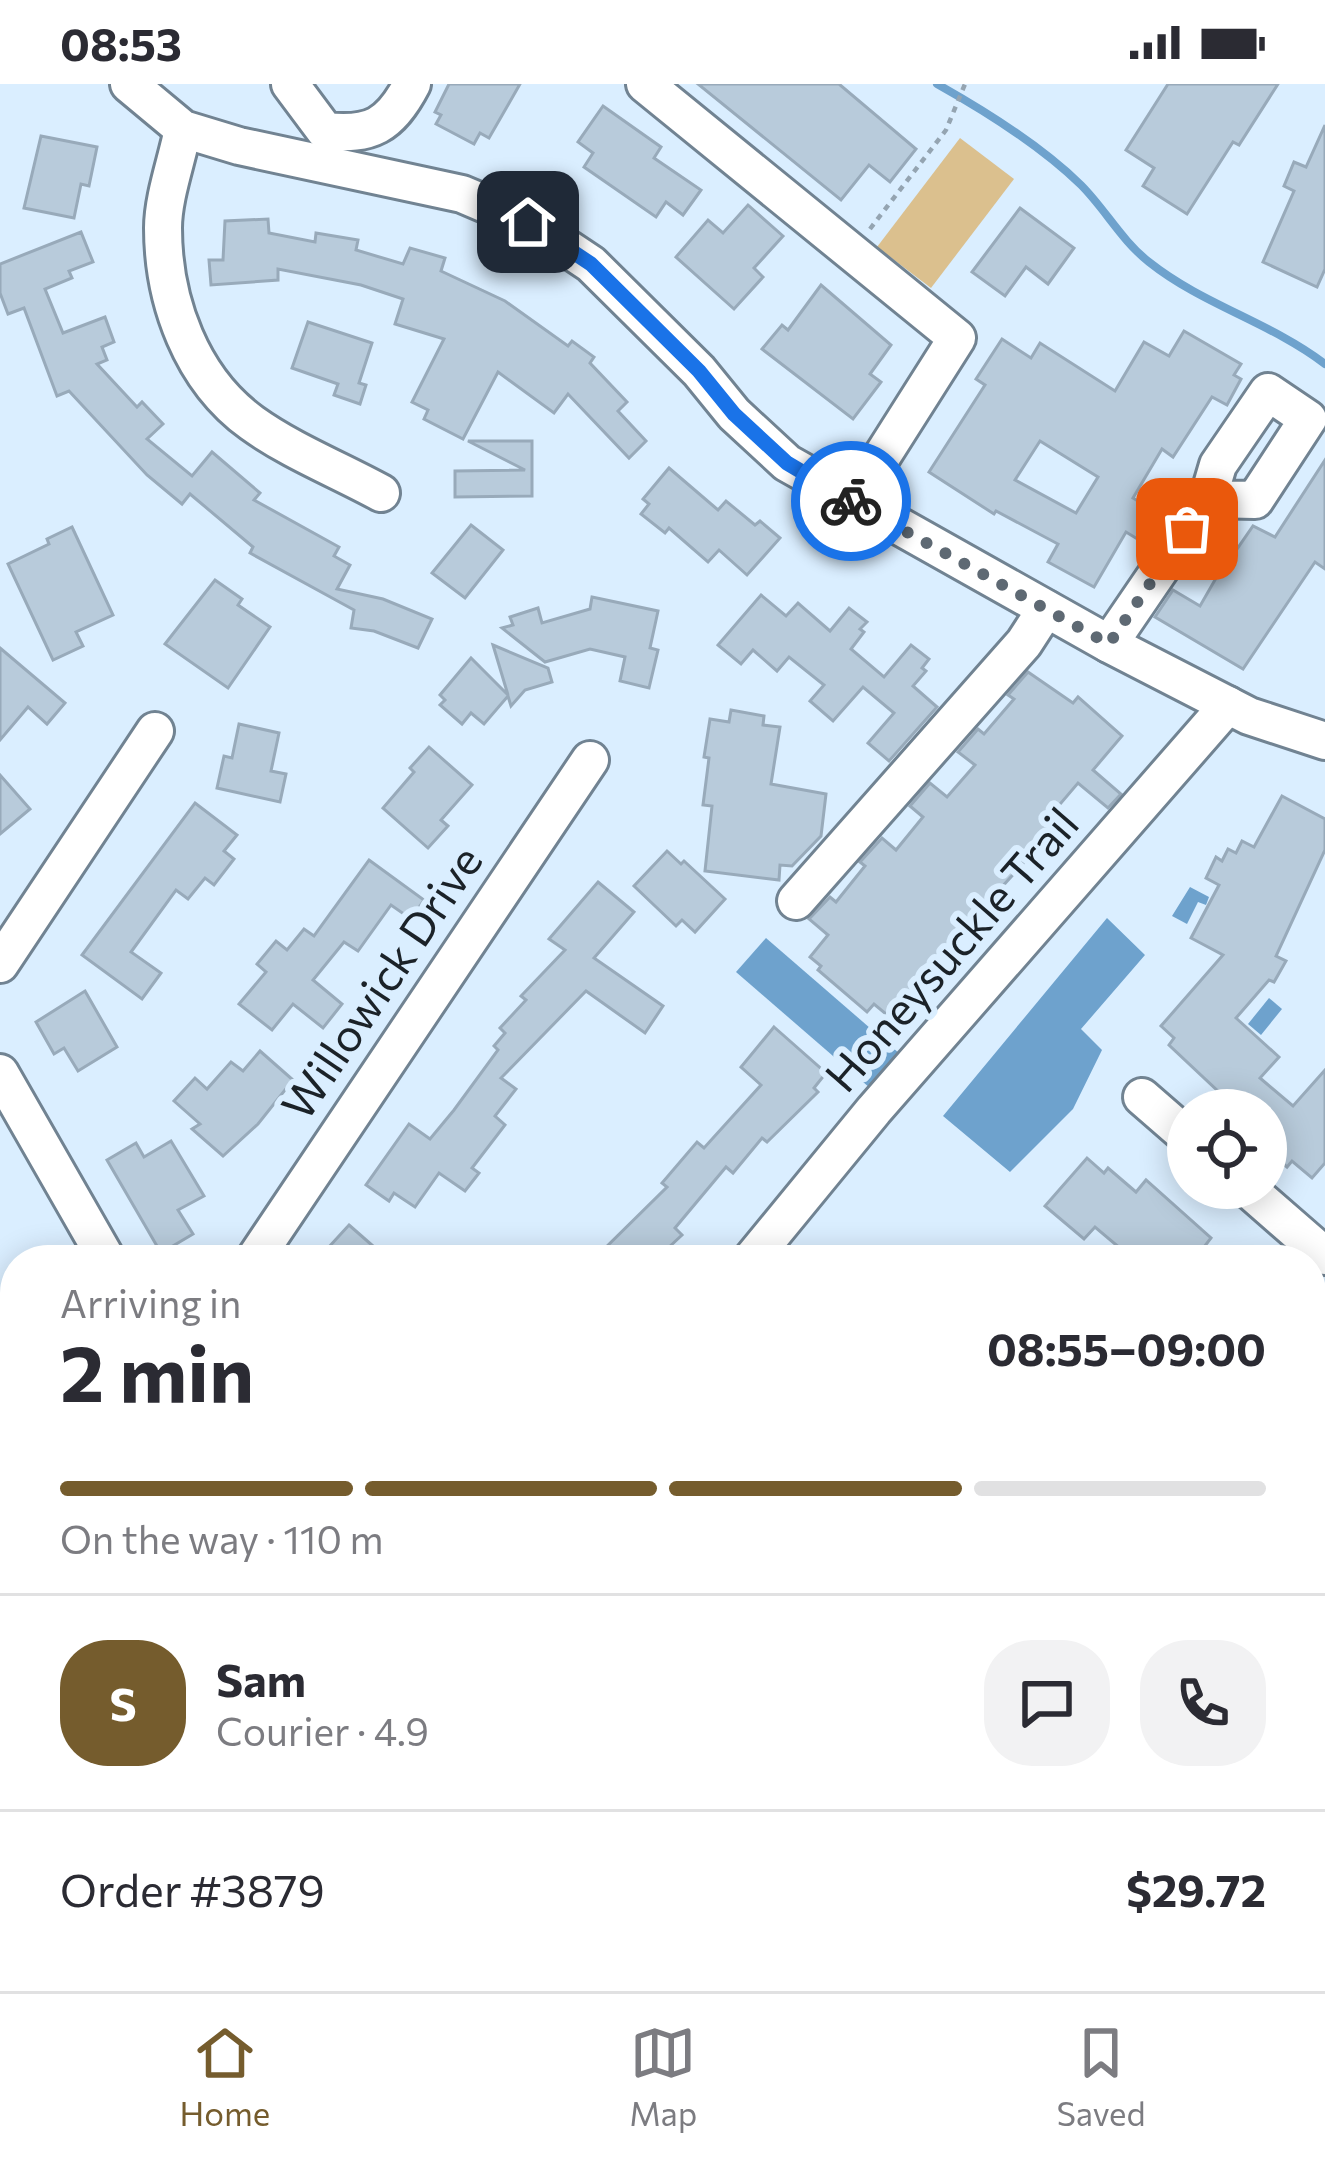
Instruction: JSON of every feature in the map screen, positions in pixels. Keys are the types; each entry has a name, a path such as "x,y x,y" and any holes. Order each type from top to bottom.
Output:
{"street":[{"path":"129,84 183,129 239,146 462,194 528,222 591,264 787,463 1109,644 1228,705 1325,741"},
{"path":"290,84 325,131 361,135 385,121 412,84"},
{"path":"645,84 957,338 853,502"},
{"path":"183,129 163,224 169,293 182,337 210,379 250,422 382,494"},
{"path":"1109,644 1208,499"},
{"path":"796,901 1024,643 1046,609"},
{"name":"Honeysuckle Trail","path":"763,1245 874,1110 1228,705"},
{"path":"0,964 155,731"},
{"name":"Willowick Drive","path":"264,1245 590,760"},
{"path":"0,1073 98,1245"},
{"path":"1142,1097 1167,1119"},
{"path":"1271,1209 1312,1245"}],"path":[{"path":"851,252 946,130 965,86"}],"shaded area":[{"path":"960,138 1014,179 931,288 877,247"}],"water":[{"path":"1190,887 1209,897 1206,905 1198,902 1187,924 1172,916"},
{"path":"1107,918 1145,955 1081,1029 1102,1050 1073,1109 1010,1172 943,1116"},
{"path":"766,938 900,1054 870,1088 736,972"},
{"path":"1269,998 1282,1009 1261,1035 1248,1024"}],"building":[{"path":"449,84 520,84 489,138 480,133 474,144 436,124 441,115 435,112"},
{"path":"698,84 839,84 916,149 890,182 869,165 841,200"},
{"path":"1168,84 1278,84 1239,145 1233,142 1187,214 1143,186 1154,168 1126,150"},
{"path":"603,106 661,147 654,158 701,190 683,215 666,202 656,217 584,167 593,153 578,142"},
{"path":"1325,125 1325,269 1317,287 1263,262 1294,191 1284,186 1294,162 1306,167"},
{"path":"41,136 97,147 89,186 81,184 74,218 24,208"},
{"path":"748,205 783,236 754,268 763,277 734,309 676,257 708,220 723,233"},
{"path":"1020,208 1074,248 1048,284 1026,267 1005,296 972,272"},
{"path":"268,219 269,233 315,242 316,233 358,240 356,250 403,264 410,248 445,258 441,271 505,301 568,346 572,341 594,357 590,363 627,402 618,411 646,441 629,458 568,394 554,413 498,372 463,439 424,419 428,410 412,402 444,339 395,324 403,299 361,285 278,269 278,280 211,285 209,260 223,260 225,221"},
{"path":"81,232 93,262 69,271 72,278 45,289 63,333 105,317 114,342 102,347 107,360 97,364 137,407 142,402 163,424 147,439 192,476 212,452 260,493 254,500 339,547 334,556 350,565 337,589 383,599 432,619 418,648 374,631 351,628 354,610 250,553 253,547 190,494 182,504 147,475 69,391 57,396 24,308 8,314 0,293 0,264"},
{"path":"821,285 891,345 870,374 881,382 853,419 762,349 782,325 788,330"},
{"path":"308,322 372,343 359,383 366,385 360,404 334,395 338,384 292,368"},
{"path":"1184,331 1241,364 1234,375 1241,379 1227,405 1212,397 1173,457 1162,449 1133,498 1161,515 1144,543 1126,532 1094,587 1048,562 1058,544 994,514 929,472 985,385 976,379 1002,339 1031,358 1040,343 1115,391 1144,342 1169,356","holes":["1040,441 1098,477 1076,513 1015,480"]},
{"path":"468,441 532,441 532,496 455,497 455,471 525,470"},
{"path":"1325,460 1325,569 1315,562 1243,669 1155,617 1173,590 1200,606 1219,573 1208,565 1225,540 1237,549 1253,526 1275,537"},
{"path":"669,468 718,510 726,501 780,538 747,575 719,550 708,562 669,528 665,533 641,514 649,504 643,499"},
{"path":"471,525 503,550 465,598 432,573"},
{"path":"72,527 113,615 76,632 83,646 53,660 8,564"},
{"path":"215,580 242,599 238,605 270,627 228,688 165,644"},
{"path":"761,595 786,616 798,603 830,631 849,608 867,622 851,649 884,677 911,645 929,659 913,686 937,707 889,761 868,743 894,713 863,687 833,721 810,701 824,685 789,657 777,671 753,650 741,664 718,645"},
{"path":"592,597 658,611 650,648 658,650 649,688 620,681 625,657 590,649 545,662 502,628 513,625 510,617 538,608 542,623 590,609"},
{"path":"493,645 548,668 552,682 525,690 511,706 508,696 484,724 471,713 462,724 440,705 445,700 440,695 471,658 508,695"},
{"path":"0,648 65,703 47,724 28,707 0,740"},
{"path":"1028,672 1073,703 1078,697 1122,736 1093,770 1121,794 1108,808 1078,783 1043,824 1052,832 968,924 892,1019 874,1004 867,1012 818,970 821,966 810,957 828,935 809,919 830,897 836,902 865,866 860,862 882,838 896,850 923,817 910,806 930,783 947,797 975,765 958,752 978,729 984,734 1014,699 1008,695"},
{"path":"731,710 764,716 763,725 780,727 771,784 826,794 821,836 792,866 780,865 779,880 705,871 712,806 703,805 710,719 729,722"},
{"path":"239,724 279,733 271,771 286,774 280,802 217,788 224,756 232,758"},
{"path":"429,747 472,785 441,820 448,826 428,848 383,808"},
{"path":"0,775 30,809 0,834"},
{"path":"1282,796 1325,819 1325,850 1276,956 1286,961 1274,982 1269,980 1236,1018 1279,1057 1260,1078 1273,1089 1216,1089 1169,1045 1174,1038 1161,1026 1223,955 1191,938 1219,885 1206,878 1216,857 1222,861 1228,849 1236,853 1242,841 1254,847"},
{"path":"195,803 237,835 224,851 234,859 214,885 205,878 188,899 176,890 131,952 161,973 142,999 82,955"},
{"path":"667,851 725,899 695,932 682,920 676,926 634,886"},
{"path":"369,860 424,900 411,919 391,905 358,951 344,942 313,980 342,1004 323,1028 293,1004 272,1030 239,1004 266,972 257,964 276,941 287,950 304,929 314,936"},
{"path":"598,882 634,912 594,958 663,1006 645,1033 586,991 501,1078 516,1089 495,1116 505,1125 472,1168 479,1173 465,1191 439,1173 415,1207 394,1193 389,1201 366,1185 409,1124 430,1139 454,1110 498,1050 494,1046 505,1033 500,1028 526,1000 521,996 565,950 549,939"},
{"path":"85,991 117,1047 78,1071 64,1048 54,1054 36,1022"},
{"path":"774,1027 826,1073 814,1088 818,1092 767,1142 762,1138 733,1173 726,1167 675,1228 682,1235 671,1245 608,1245 667,1187 662,1183 697,1142 704,1148 761,1085 741,1067"},
{"path":"260,1051 293,1080 258,1124 223,1156 192,1129 200,1124 174,1101 195,1078 207,1089 231,1062 243,1071"},
{"path":"1325,1070 1325,1163 1312,1178 1292,1161 1287,1167 1287,1101 1293,1106"},
{"path":"171,1141 204,1196 178,1210 193,1234 174,1245 156,1245 107,1160 136,1143 144,1157"},
{"path":"1087,1158 1104,1173 1108,1168 1136,1192 1146,1180 1167,1199 1167,1209 1178,1209 1211,1238 1206,1245 1116,1245 1095,1227 1084,1239 1045,1206"},
{"path":"349,1225 372,1245 331,1245"}],"waterway":[{"path":"937,84 1012,130 1065,170 1149,262 1325,364"}],"way so far":[{"path":"851,501 1109,644 1187,529"}],"route":[{"path":"528,222 591,264 787,463 851,501"}]}
